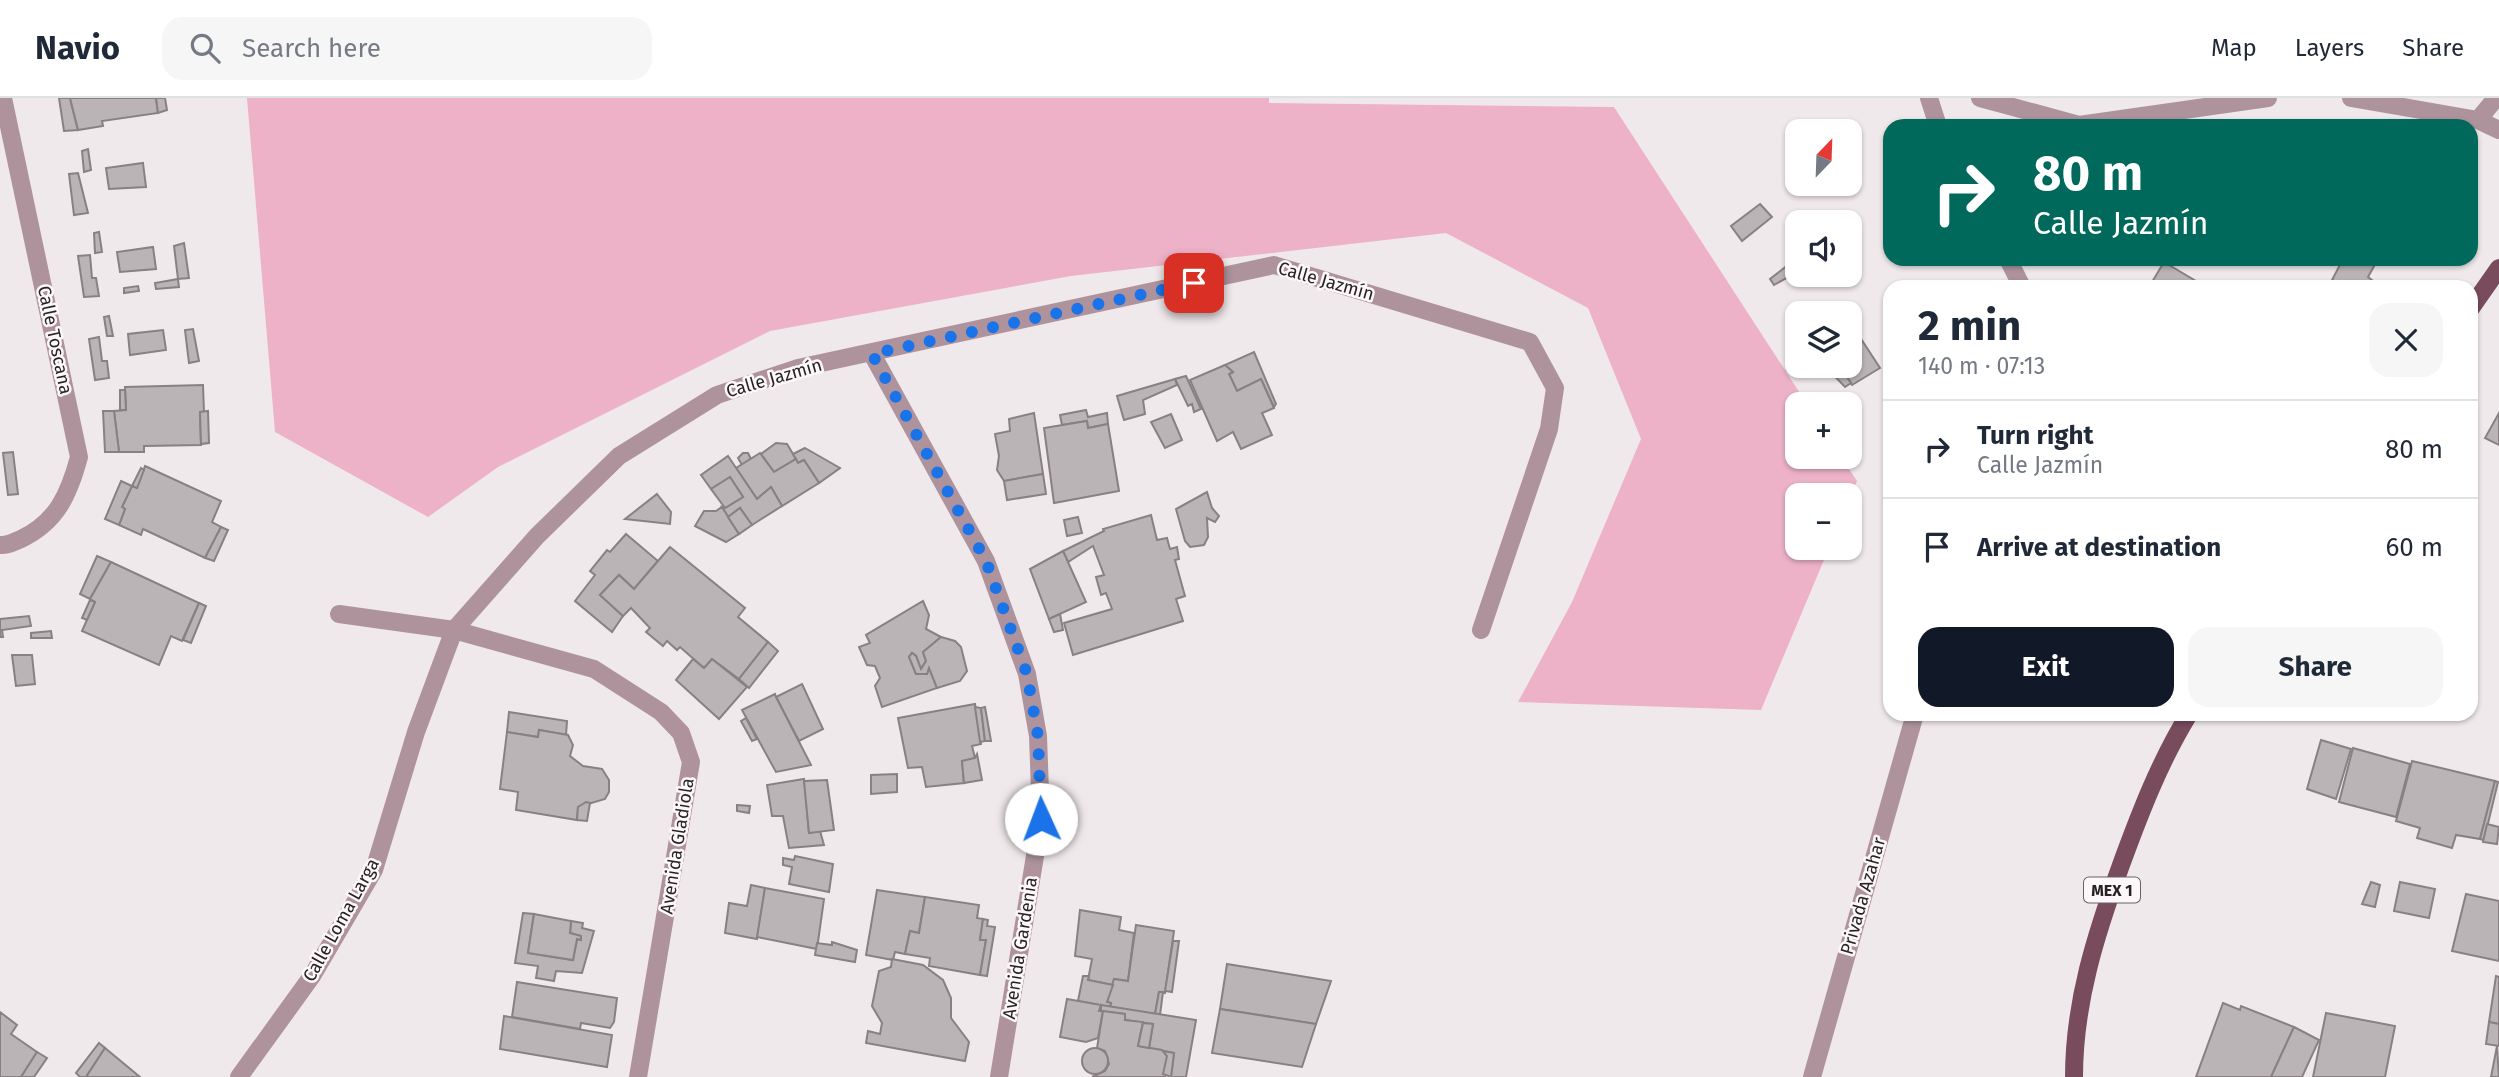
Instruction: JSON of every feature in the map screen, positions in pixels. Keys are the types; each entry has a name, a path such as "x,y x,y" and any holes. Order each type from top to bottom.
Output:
{"main road":[{"path":"2478,298 2499,268"},
{"name":"MEX 1","path":"2074,1077 2080,999 2091,946 2135,827 2174,737 2184,721"}],"street":[{"name":"Calle Toscana","path":"0,545 6,546 36,532 59,512 79,457 3,98"},
{"path":"1929,98 1936,119"},
{"path":"1980,98 2057,119"},
{"path":"2121,119 2268,98"},
{"path":"2351,98 2472,119"},
{"path":"2496,98 2478,120 2499,130"},
{"name":"Calle Jazmín","path":"454,630 537,536 619,456 717,395 798,369 1274,265 1530,342 1555,388 1549,429 1481,630"},
{"name":"Avenida Gardenia","path":"872,354 986,561 1027,674 1038,736 1041,819 999,1077"},
{"name":"Avenida Gladiola","path":"339,614 454,630 594,669 661,712 681,733 691,762 638,1077"},
{"name":"Calle Loma Larga","path":"239,1077 312,976 374,870 416,732 454,630"},
{"name":"Privada Azahar","path":"1812,1077 1913,721"}],"shaded area":[{"path":"247,98 1269,98 1269,103 1614,107 1785,370 1785,378 1790,378 1799,392 1785,392 1785,469 1849,469 1857,481 1785,483 1785,560 1824,560 1761,710 1518,702 1572,602 1641,439 1588,308 1446,233 1071,276 770,331 498,467 428,517 275,432"}],"building":[{"path":"59,98 70,98 78,130 64,131"},
{"path":"70,98 156,98 158,113 102,121 103,126 78,130"},
{"path":"156,98 165,98 167,110 158,113"},
{"path":"88,149 91,170 84,172 82,151"},
{"path":"143,163 146,187 109,189 106,168"},
{"path":"78,173 88,213 74,215 69,174"},
{"path":"1760,204 1772,217 1742,241 1731,226"},
{"path":"99,232 102,252 95,253 94,233"},
{"path":"184,243 189,278 178,279 174,246"},
{"path":"153,247 156,269 120,272 117,252"},
{"path":"90,255 92,278 96,278 99,296 84,297 78,256"},
{"path":"2162,266 2171,266 2194,280 2153,280"},
{"path":"2339,266 2374,266 2368,277 2372,280 2332,280"},
{"path":"1785,267 1785,279 1774,285 1770,279"},
{"path":"178,279 179,287 156,289 155,283"},
{"path":"138,286 139,291 124,293 124,288"},
{"path":"109,316 113,336 107,336 104,317"},
{"path":"193,329 199,361 189,363 185,330"},
{"path":"163,330 166,350 130,355 128,334"},
{"path":"99,337 102,361 107,361 109,378 95,380 89,339"},
{"path":"1862,340 1880,368 1852,385 1847,378 1862,378"},
{"path":"1254,352 1276,404 1274,407 1261,379 1237,391 1229,374 1233,372 1225,365"},
{"path":"1225,365 1233,372 1229,374 1237,391 1261,379 1274,408 1262,413 1272,435 1241,449 1233,432 1217,441 1190,380"},
{"path":"1186,376 1201,409 1194,412 1192,404 1188,406 1175,379"},
{"path":"1836,378 1847,378 1851,383 1845,387"},
{"path":"1175,379 1177,385 1143,400 1145,414 1124,420 1117,396"},
{"path":"203,385 201,445 144,446 144,452 119,452 114,411 126,410 125,387"},
{"path":"120,390 125,390 126,410 120,410"},
{"path":"1086,410 1088,417 1107,413 1108,424 1088,428 1087,421 1062,425 1060,415"},
{"path":"103,411 114,411 119,452 105,452"},
{"path":"208,411 209,443 201,444 200,412"},
{"path":"1034,413 1043,474 1004,481 997,470 999,456 995,434 1010,431 1009,419"},
{"path":"2499,413 2499,445 2485,438"},
{"path":"1171,414 1182,440 1165,448 1151,422"},
{"path":"1087,421 1088,428 1108,424 1119,491 1054,503 1044,428"},
{"path":"776,443 787,444 796,459 774,472 761,454"},
{"path":"805,448 840,468 819,483 804,460 798,463 793,454"},
{"path":"13,452 18,494 8,495 3,453"},
{"path":"743,453 748,453 751,459 742,465 738,458"},
{"path":"760,453 774,472 796,459 798,463 804,460 819,483 782,506 771,487 757,499 736,468"},
{"path":"728,456 757,499 771,487 782,506 752,525 740,508 728,517 722,507 725,508 743,497 730,477 711,489 701,475"},
{"path":"145,466 221,501 212,522 221,527 205,558 143,529 141,535 119,525 125,509 122,507 132,486 137,488"},
{"path":"141,468 144,470 137,488 132,486"},
{"path":"1043,474 1046,494 1007,500 1004,481"},
{"path":"730,477 743,497 725,508 711,489"},
{"path":"121,481 132,486 122,507 125,509 119,525 105,519"},
{"path":"1207,492 1212,508 1219,516 1215,522 1207,518 1208,537 1204,545 1190,547 1185,541 1176,509"},
{"path":"657,494 671,512 670,524 625,519"},
{"path":"722,507 739,534 726,542 695,526 704,511 716,511"},
{"path":"740,508 752,525 739,534 728,517"},
{"path":"1151,515 1157,540 1167,538 1170,549 1177,547 1179,559 1175,560 1185,596 1176,599 1183,621 1073,655 1064,623 1112,609 1106,593 1101,595 1096,577 1104,575 1093,546 1068,562 1063,551 1104,531 1103,529"},
{"path":"1078,517 1082,533 1067,536 1064,520"},
{"path":"221,527 228,530 214,561 205,558"},
{"path":"626,534 658,561 634,589 619,575 600,595 623,616 612,632 575,601 595,575 590,571 607,550 610,552"},
{"path":"670,547 745,608 738,617 768,642 739,679 712,659 704,668 680,647 677,650 667,641 663,646 646,632 650,628 631,608 623,616 600,595 619,575 634,589"},
{"path":"1063,551 1086,602 1049,619 1030,569"},
{"path":"97,556 111,562 90,599 80,594"},
{"path":"111,562 199,603 182,641 171,636 159,665 82,631 95,602 90,599"},
{"path":"90,600 95,602 87,620 82,618"},
{"path":"923,601 929,615 926,629 941,637 923,652 926,661 921,669 916,656 912,653 909,657 916,674 927,674 929,668 937,688 882,707 875,686 880,678 875,666 867,665 859,647 870,643 866,635"},
{"path":"199,603 206,606 191,643 183,640"},
{"path":"1060,614 1063,630 1054,632 1049,619"},
{"path":"29,616 31,626 2,630 3,637 0,637 0,619"},
{"path":"51,631 52,638 31,638 31,633"},
{"path":"941,637 955,641 961,647 967,671 960,681 937,688 929,668 927,674 916,674 909,657 912,653 916,656 921,669 926,661 923,652"},
{"path":"768,642 778,651 749,688 739,679"},
{"path":"12,655 32,655 35,684 16,686"},
{"path":"693,659 704,668 712,659 747,687 719,719 676,680"},
{"path":"802,684 823,729 799,741 776,697"},
{"path":"775,694 811,765 776,772 742,710"},
{"path":"975,704 981,744 972,746 975,758 962,761 964,783 926,787 922,767 908,768 898,718"},
{"path":"975,707 981,708 985,741 980,742"},
{"path":"985,707 991,741 985,741 981,708"},
{"path":"509,712 567,721 566,735 539,730 538,737 507,732"},
{"path":"746,718 757,739 752,741 741,721"},
{"path":"539,730 568,735 573,745 570,756 583,766 602,769 609,780 609,792 605,799 578,807 577,820 516,810 518,792 500,789 507,732 538,737"},
{"path":"2321,740 2351,749 2336,799 2307,789"},
{"path":"2353,748 2410,764 2396,817 2339,802"},
{"path":"977,754 982,780 964,783 962,761 975,758"},
{"path":"2412,761 2495,781 2480,839 2456,835 2452,848 2417,838 2420,828 2396,821"},
{"path":"897,774 897,792 871,794 871,775"},
{"path":"804,779 809,833 820,831 824,845 789,848 783,816 772,816 767,785"},
{"path":"827,780 834,830 809,833 804,781"},
{"path":"2495,781 2498,782 2484,840 2480,839"},
{"path":"586,802 590,803 587,821 577,820 578,807"},
{"path":"737,805 750,806 749,813 737,811"},
{"path":"2487,824 2499,827 2497,844 2483,842"},
{"path":"795,856 833,864 829,892 789,884 792,867 783,865 783,858 794,860"},
{"path":"2371,882 2380,885 2375,907 2362,904"},
{"path":"2400,882 2435,889 2429,918 2394,911"},
{"path":"751,885 765,888 757,939 725,933 729,903 747,906"},
{"path":"765,888 824,899 817,949 757,937"},
{"path":"877,890 925,897 919,933 910,931 905,954 895,952 893,960 866,955"},
{"path":"2466,894 2499,901 2499,961 2452,951"},
{"path":"925,897 979,905 977,918 983,919 980,940 986,940 980,975 929,966 930,958 905,954 910,931 919,933"},
{"path":"1080,910 1121,917 1119,930 1134,933 1128,981 1114,979 1113,985 1088,980 1092,959 1075,956"},
{"path":"523,913 534,914 528,953 573,960 577,939 581,940 581,936 570,933 571,921 583,923 582,928 594,931 582,973 556,971 554,981 536,978 538,966 515,963"},
{"path":"534,914 571,921 570,933 581,936 581,940 577,939 573,960 528,953"},
{"path":"983,919 988,920 987,926 995,927 987,976 980,975 986,940 980,940"},
{"path":"1136,925 1174,931 1165,993 1159,992 1155,1014 1110,1007 1111,1003 1107,1002 1114,979 1128,981"},
{"path":"1173,941 1179,941 1172,992 1165,991"},
{"path":"832,942 857,950 855,962 815,955 817,943 832,945"},
{"path":"892,959 923,965 943,980 951,998 951,1018 969,1042 965,1061 866,1043 868,1031 880,1034 882,1023 872,1006 879,971 891,967"},
{"path":"1227,964 1331,981 1316,1024 1220,1009"},
{"path":"1083,976 1089,976 1088,980 1113,985 1107,1002 1111,1003 1110,1007 1078,1001"},
{"path":"2496,976 2499,977 2499,1024 2489,1022"},
{"path":"517,982 617,998 614,1022 610,1028 581,1023 580,1029 512,1017"},
{"path":"1159,992 1163,992 1160,1015 1155,1014"},
{"path":"1067,999 1101,1005 1099,1011 1103,1011 1098,1038 1086,1042 1060,1037"},
{"path":"2223,1003 2240,1010 2241,1006 2294,1027 2271,1077 2196,1077"},
{"path":"1101,1005 1196,1020 1186,1077 1171,1077 1174,1053 1149,1048 1153,1024 1125,1020 1125,1014 1101,1011"},
{"path":"1220,1009 1316,1024 1302,1067 1212,1053"},
{"path":"1103,1011 1125,1014 1125,1020 1143,1022 1138,1046 1162,1050 1167,1056 1165,1077 1092,1077 1105,1071 1109,1064 1105,1051 1097,1048"},
{"path":"0,1012 17,1025 11,1034 37,1052 21,1077 0,1077"},
{"path":"2326,1013 2395,1026 2385,1077 2313,1077"},
{"path":"504,1016 612,1035 607,1067 500,1049"},
{"path":"2489,1022 2499,1024 2499,1046 2486,1044"},
{"path":"1143,1023 1153,1024 1149,1048 1138,1046"},
{"path":"2294,1027 2319,1040 2302,1077 2271,1077"},
{"path":"99,1043 105,1048 86,1077 80,1077 76,1073"},
{"path":"2497,1046 2499,1077 2491,1077"},
{"path":"105,1048 140,1077 86,1077"},
{"path":"1095,1048 1104,1052 1108,1061 1104,1070 1095,1074 1086,1070 1082,1061 1086,1052"},
{"path":"1163,1051 1174,1053 1171,1077 1163,1074 1167,1056"},
{"path":"37,1052 47,1058 34,1077 21,1077"}],"route":[{"path":"1041,819 1038,736 1027,674 986,561 872,354 1194,283"}]}
